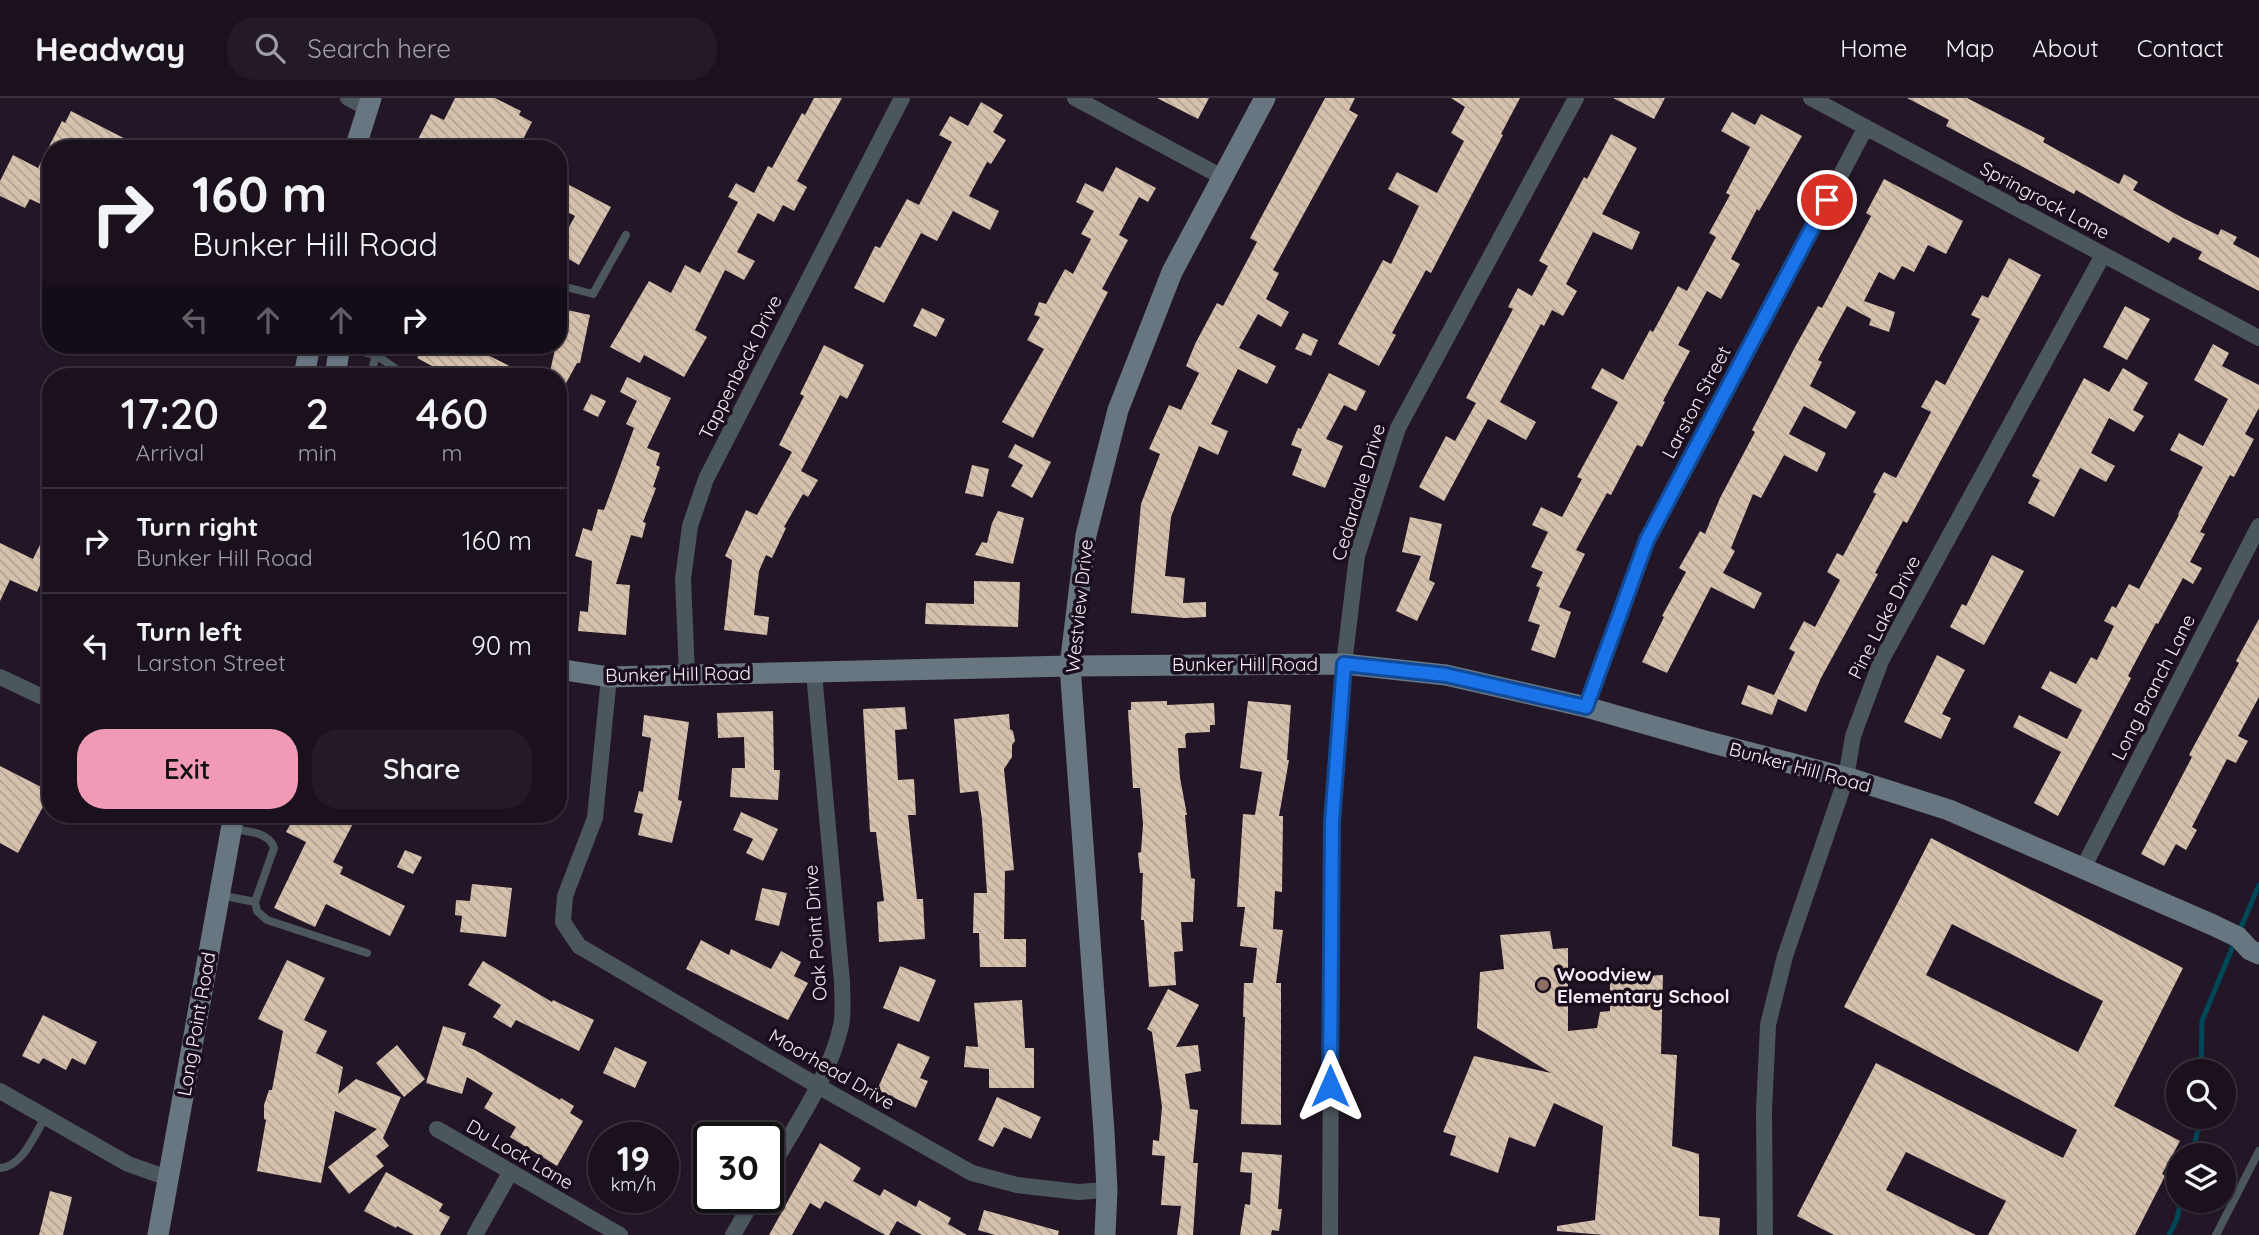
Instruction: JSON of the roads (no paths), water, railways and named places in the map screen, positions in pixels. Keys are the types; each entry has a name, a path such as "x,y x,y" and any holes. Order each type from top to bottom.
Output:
{"street":[{"path":"348,98 370,103"},
{"name":"Tappenbeck Drive","path":"687,674 683,579 690,526 706,479 902,98"},
{"path":"1075,98 1222,177"},
{"name":"Westview Drive","path":"1105,1235 1107,1190 1070,666 1086,535 1118,410 1172,272 1265,98"},
{"name":"Cedardale Drive","path":"1330,1235 1332,822 1344,664 1357,556 1398,428 1576,98"},
{"name":"Springrock Lane","path":"1811,98 2259,338"},
{"path":"358,140 370,103"},
{"path":"368,140 370,103"},
{"name":"Larston Street","path":"1586,707 1647,540 1866,127"},
{"name":"Pine Lake Drive","path":"1765,1235 1764,1110 1768,1025 1785,956 1846,778 1853,736 1881,661 2103,254"},
{"name":"Long Branch Lane","path":"2083,867 2259,526"},
{"name":"Bunker Hill Road","path":"567,670 609,677 1070,666 1344,664 1446,675 1586,707 1846,778 1949,810 2213,925 2238,937 2255,952"},
{"name":"Oak Point Drive","path":"784,1145 818,1086 842,1023 842,982 814,673"},
{"path":"0,677 42,697"},
{"name":"Moorhead Drive","path":"609,677 595,818 565,896 563,922 579,946 972,1173 1017,1185 1078,1192 1107,1190"},
{"name":"Long Point Road","path":"158,1235 233,823"},
{"path":"0,1091 128,1164 168,1178"},
{"name":"Du Lock Lane","path":"437,1129 620,1235"},
{"path":"475,1235 510,1173"},
{"path":"733,1235 746,1213"}],"lane":[{"path":"567,288 593,295 626,234"},
{"path":"372,354 395,368"},
{"path":"373,368 376,355"},
{"path":"237,823 274,843 255,902 257,911 267,920 367,953"},
{"path":"220,895 255,902"},
{"path":"0,1168 4,1169 18,1161 46,1116"},
{"path":"2217,1235 2259,1151"}],"waterway":[{"path":"2239,932 2259,885"},
{"path":"2201,1059 2202,1021 2235,941"},
{"path":"2195,1143 2198,1129"},
{"path":"2169,1235 2178,1213"}],"place":[{"name":"Woodview Elementary School","path":"1543,985"}]}
